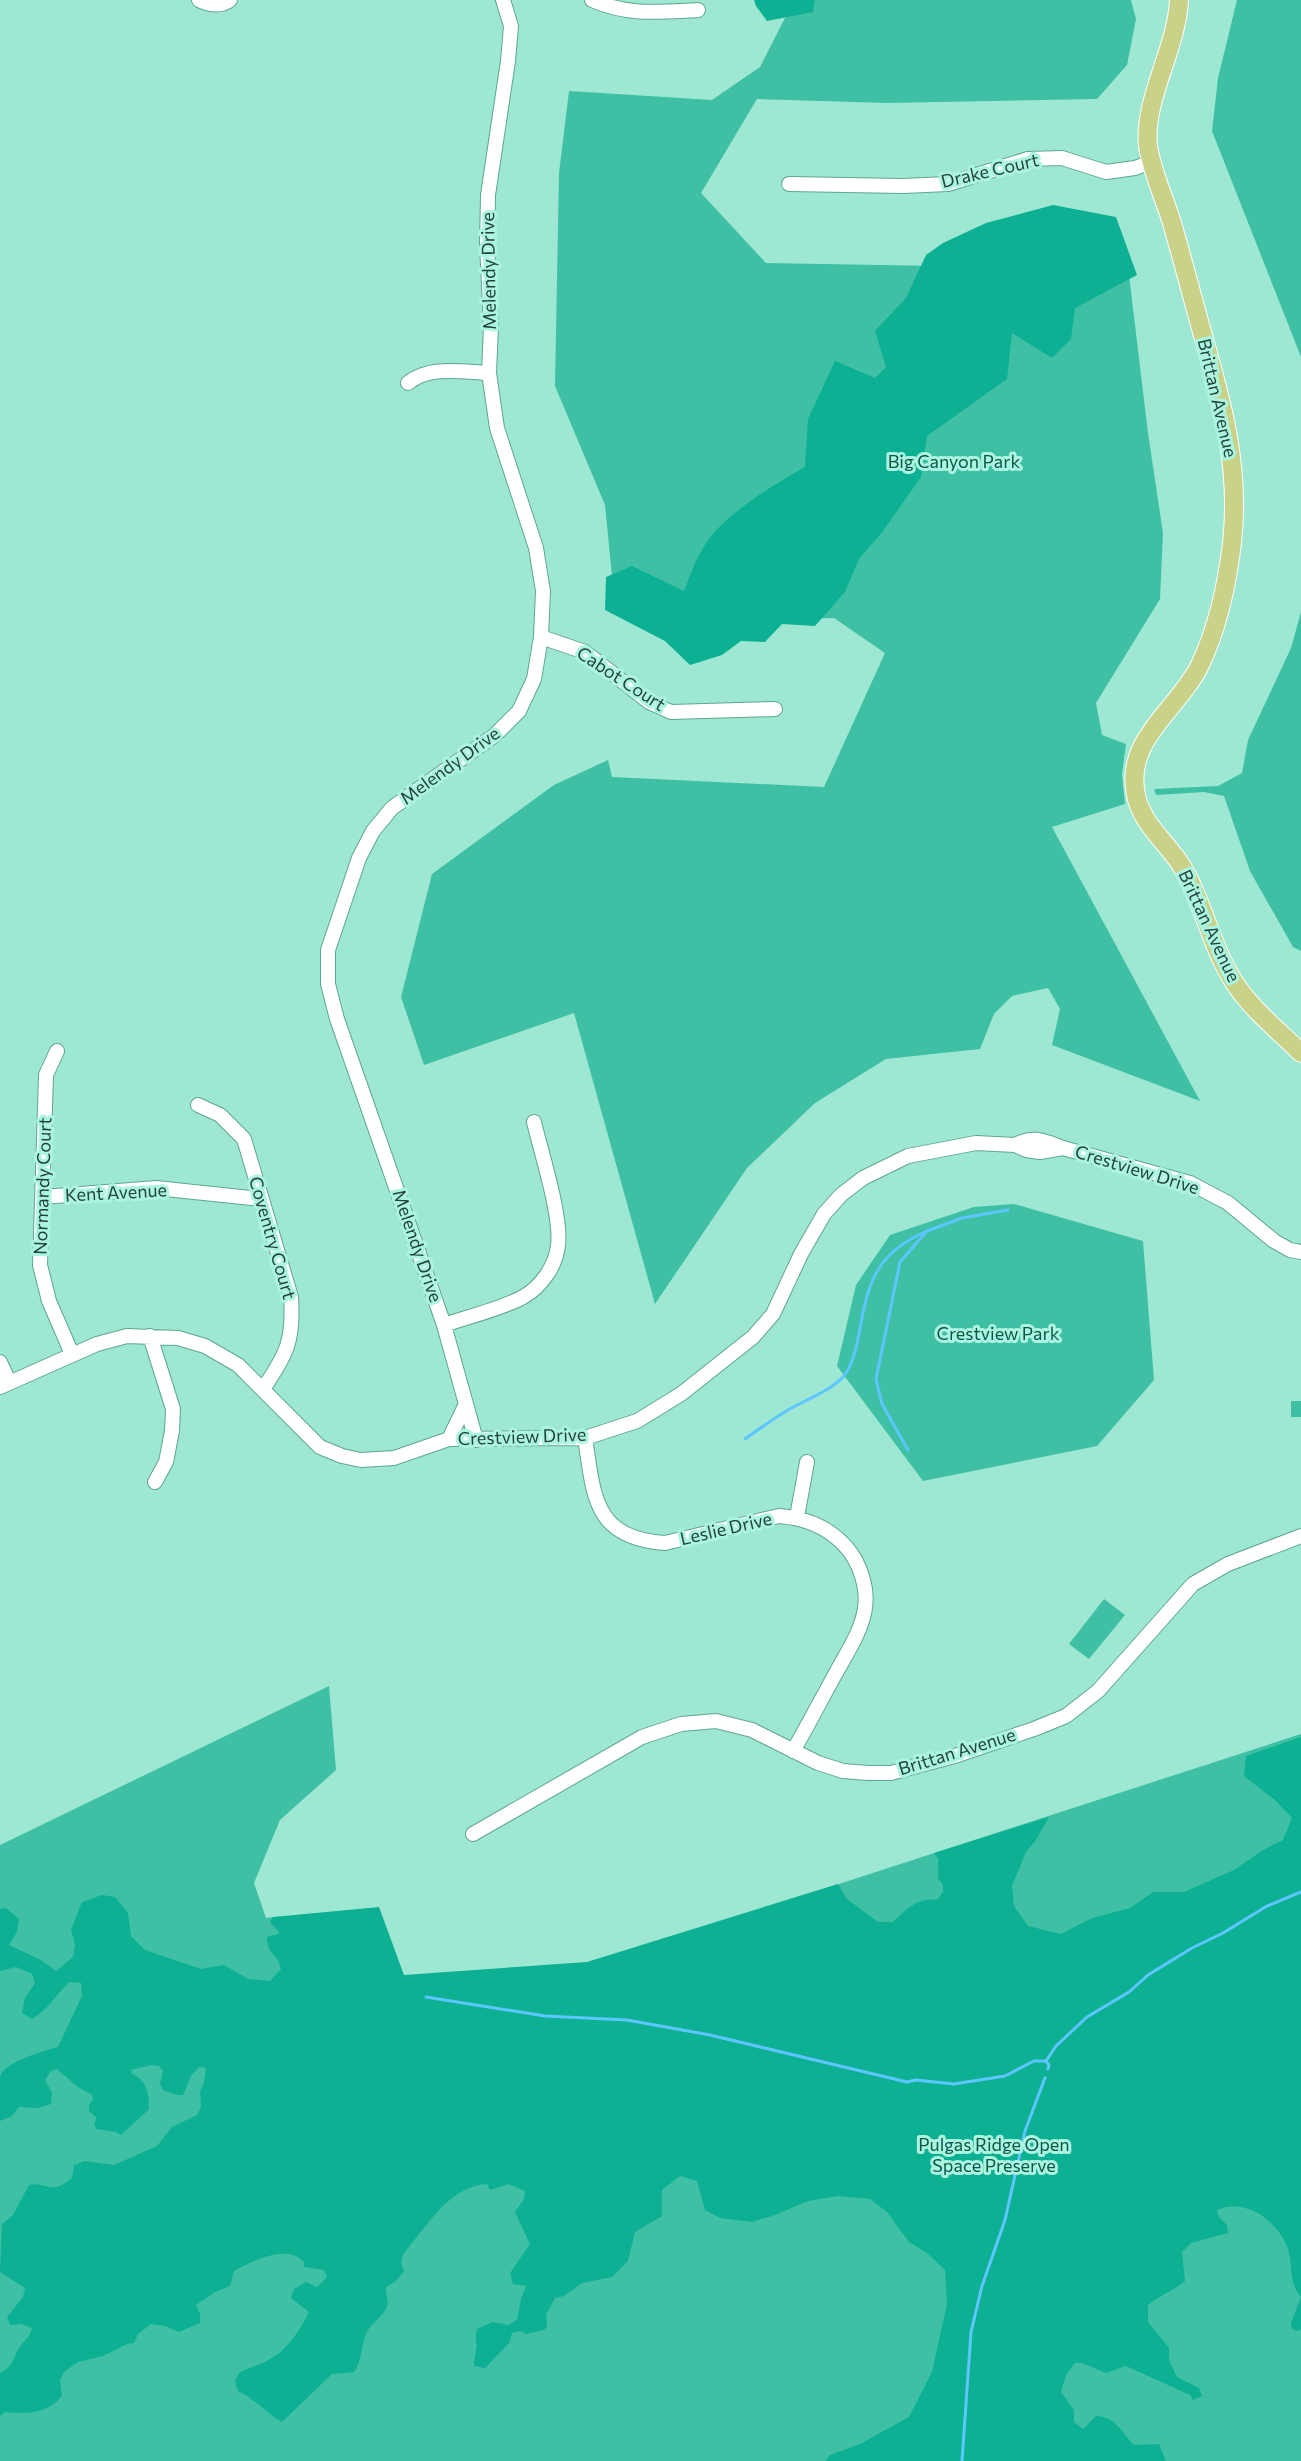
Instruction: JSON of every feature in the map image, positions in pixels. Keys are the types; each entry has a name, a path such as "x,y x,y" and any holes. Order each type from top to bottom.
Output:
{"main road":[{"name":"Brittan Avenue","path":"1179,0 1175,30 1149,124 1148,144 1151,162 1171,220 1222,403 1230,438 1234,480 1234,519 1224,596 1210,641 1192,679 1139,749 1135,791 1146,820 1178,860 1193,887 1234,982 1248,1000 1301,1053"}],"street":[{"path":"199,0 213,5 224,4 230,0"},
{"name":"Melendy Drive","path":"476,1440 444,1325 337,1019 328,984 328,950 359,858 373,831 392,808 495,735 519,711 534,679 541,637 543,591 536,549 497,428 489,373 491,326 487,245 488,195 511,26 502,0"},
{"path":"592,0 613,9 648,13 698,10"},
{"name":"Drake Court","path":"789,184 903,186 948,184 1028,159 1062,158 1106,172 1135,168 1151,162"},
{"path":"408,383 416,376 436,371 489,373"},
{"name":"Cabot Court","path":"541,637 585,652 649,702 671,712 776,709"},
{"name":"Normandy Court","path":"57,1051 46,1075 40,1265 49,1301 72,1354"},
{"name":"Coventry Court","path":"198,1105 220,1115 244,1140 291,1297 293,1323 288,1346 282,1361 263,1389"},
{"path":"444,1325 522,1298 538,1285 550,1270 558,1245 557,1221 534,1122"},
{"name":"Crestview Drive","path":"5,1384 97,1344 127,1336 178,1338 205,1346 238,1365 320,1447 342,1456 361,1460 394,1458 428,1444 449,1439 585,1437 637,1421 681,1394 753,1337 773,1314 801,1254 824,1214 841,1195 863,1178 908,1156 976,1143 1015,1145 1028,1138 1042,1140 1063,1148 1190,1183 1228,1203 1274,1241 1290,1250 1301,1252"},
{"name":"Kent Avenue","path":"43,1197 156,1188 261,1199"},
{"path":"150,1336 173,1409 172,1431 166,1462 155,1482"},
{"path":"0,1362 5,1384"},
{"path":"449,1439 466,1404"},
{"name":"Leslie Drive","path":"585,1437 596,1501 602,1515 629,1536 647,1542 664,1543 779,1516 797,1517 837,1536 853,1555 864,1583 865,1607 856,1635 793,1752"},
{"path":"797,1517 807,1462"},
{"name":"Brittan Avenue","path":"473,1834 642,1737 681,1724 717,1720 752,1730 793,1752 843,1771 891,1773 958,1755 1066,1716 1098,1691 1193,1584 1228,1564 1301,1536"}],"green space":[{"path":"754,0 815,0 813,12 767,21"},
{"name":"Big Canyon Park","path":"785,0 1131,0 1136,19 1127,65 1097,99 887,103 757,99 701,193 766,263 938,266 1126,250 1148,433 1163,533 1160,599 1096,703 1102,735 1126,744 1122,774 1125,804 1052,827 1200,1101 1052,1045 1060,1009 1048,988 1012,996 994,1014 980,1049 886,1059 815,1103 747,1168 655,1304 574,1013 424,1065 401,997 432,874 554,785 608,760 612,777 824,787 885,653 834,618 721,621 614,597 605,505 555,386 559,173 569,91 712,100 760,67 789,10"},
{"path":"1237,0 1301,0 1301,357 1212,131 1218,78"},
{"path":"1053,205 1116,217 1137,275 1075,308 1071,339 1052,358 1012,333 1007,379 927,436 921,477 883,531 859,559 845,592 815,626 782,624 765,642 741,641 722,655 690,665 665,641 605,610 606,577 632,566 684,591 700,553 722,524 763,492 805,467 808,419 835,361 875,378 886,367 875,331 906,298 926,255 943,243 986,223"},
{"path":"1301,612 1301,951 1293,947 1250,871 1224,796 1204,792 1156,795 1154,789 1218,786 1242,773 1248,740 1291,648"},
{"name":"Crestview Park","path":"1014,1204 1143,1241 1154,1380 1097,1446 923,1481 837,1366 856,1285 890,1235 974,1207"},
{"path":"1291,1401 1301,1401 1301,1417 1291,1417"},
{"path":"1104,1599 1125,1615 1089,1659 1069,1644"},
{"name":"Pulgas Ridge Open Space Preserve","path":"329,1686 336,1770 280,1820 254,1883 266,1918 273,1917 402,1977 586,1966 1301,1734 1301,2461 0,2461 0,1845"},
{"name":"Pulgas Ridge Open Space Preserve","path":"1301,1737 1301,2297 1292,2277 1289,2251 1274,2226 1248,2209 1227,2207 1217,2210 1219,2217 1227,2225 1228,2233 1191,2243 1182,2252 1185,2281 1148,2305 1148,2322 1169,2348 1169,2360 1177,2377 1199,2388 1202,2396 1193,2400 1190,2395 1126,2366 1106,2373 1082,2363 1075,2363 1066,2375 1061,2392 1074,2410 1074,2422 1083,2429 1096,2416 1103,2417 1118,2426 1134,2445 1159,2444 1166,2461 825,2461 830,2455 860,2444 909,2417 932,2372 947,2304 945,2270 927,2253 909,2242 887,2212 870,2199 838,2196 808,2201 752,2222 720,2218 705,2210 697,2181 680,2176 662,2190 662,2216 635,2232 628,2261 612,2277 582,2283 564,2296 555,2298 546,2315 547,2326 544,2330 526,2334 520,2331 512,2333 509,2343 485,2368 474,2366 477,2329 492,2322 508,2325 517,2320 526,2286 513,2284 510,2273 530,2244 515,2212 524,2199 525,2191 509,2184 490,2190 487,2184 473,2187 449,2200 439,2210 403,2254 401,2263 404,2271 396,2281 386,2287 387,2306 367,2332 359,2363 354,2372 332,2374 282,2422 238,2391 235,2381 240,2372 276,2355 298,2332 309,2312 291,2298 294,2289 306,2282 317,2287 327,2277 324,2270 304,2267 304,2262 288,2254 269,2256 234,2271 230,2286 215,2292 196,2305 200,2314 200,2323 179,2332 165,2326 151,2324 138,2334 134,2343 103,2356 78,2362 64,2372 60,2380 62,2396 50,2406 36,2412 5,2412 0,2416 0,2373 11,2364 32,2328 21,2324 10,2325 7,2317 23,2297 25,2288 0,2272 2,2224 13,2215 29,2185 59,2186 72,2178 74,2165 85,2161 114,2165 157,2146 172,2127 197,2115 201,2107 200,2091 204,2083 206,2068 199,2067 191,2076 183,2095 163,2090 160,2083 163,2071 159,2066 151,2065 131,2070 146,2088 149,2109 121,2135 96,2129 94,2123 97,2118 89,2111 92,2095 78,2087 57,2069 51,2071 45,2080 52,2093 51,2104 38,2108 19,2107 12,2116 0,2121 0,2077 3,2072 16,2062 58,2047 82,1996 81,1983 69,1982 47,2007 32,2019 22,2013 25,1998 35,1983 32,1974 16,1967 0,1971 0,1909 6,1908 19,1919 17,1932 9,1945 41,1960 56,1971 73,1957 75,1945 71,1930 82,1902 102,1895 115,1897 128,1913 131,1936 145,1950 201,1969 224,1965 248,1979 270,1981 281,1969 267,1943 267,1937 279,1932 270,1922 273,1917 379,1907 404,1975 587,1962 838,1884 847,1899 878,1922 893,1922 912,1905 924,1900 937,1900 943,1892 943,1885 938,1878 938,1859 934,1853 1049,1817 1026,1852 1012,1886 1014,1906 1028,1926 1061,1934 1092,1918 1130,1908 1153,1892 1184,1892 1234,1870 1263,1850 1283,1840 1292,1818 1275,1800 1244,1776 1246,1756"},
{"path":"1301,2297 1301,2329 1297,2331 1292,2329 1291,2323"}],"waterway":[{"path":"908,1450 882,1404 876,1379 900,1262 927,1231 962,1218 1008,1210"},
{"path":"745,1439 771,1420 817,1395 843,1377 854,1356 866,1300 877,1272 895,1250 925,1232"},
{"path":"1048,2069 1049,2065 1046,2061 1056,2046 1087,2017 1129,1992 1148,1975 1192,1948 1223,1933 1267,1906 1301,1892"},
{"path":"426,1997 545,2016 627,2020 710,2035 907,2082 916,2080 954,2084 1005,2076 1034,2061 1046,2061"},
{"path":"962,2461 971,2332 982,2286 1005,2220 1025,2131 1045,2078"}]}
